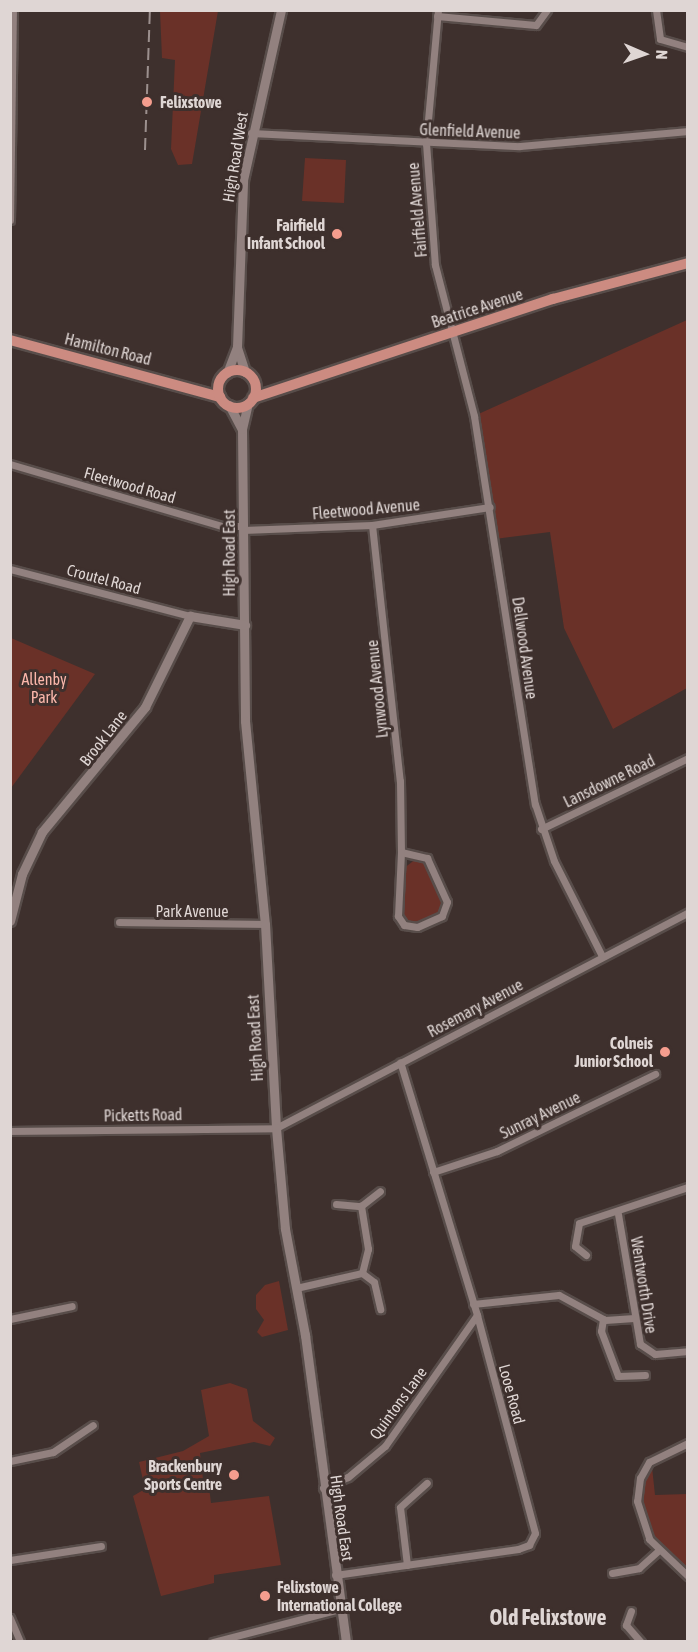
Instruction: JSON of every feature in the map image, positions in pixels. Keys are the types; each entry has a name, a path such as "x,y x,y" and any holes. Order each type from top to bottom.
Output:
{"main road":[{"name":"Beatrice Avenue","path":"229,405 251,401 276,388 687,262"},
{"name":"Hamilton Road","path":"10,340 199,387 220,397 229,405"},
{"path":"199,387 224,376 249,376 276,388"},
{"path":"220,397 224,376"},
{"path":"249,376 251,401"}],"street":[{"path":"10,220 13,10"},
{"name":"High Road West","path":"224,376 237,347 243,180 251,133 281,10"},
{"path":"438,13 536,25 546,10"},
{"path":"656,10 658,37 687,47"},
{"name":"Fairfield Avenue","path":"438,13 426,143 433,251 454,332"},
{"name":"Glenfield Avenue","path":"251,133 426,143 559,145 687,131"},
{"name":"Dellwood Avenue","path":"454,332 489,507 541,829 602,956"},
{"name":"High Road West","path":"237,347 249,376"},
{"name":"High Road East","path":"251,401 242,429 245,721 266,924 276,1128 323,1488 346,1641"},
{"name":"High Road East","path":"229,405 242,429"},
{"name":"Fleetwood Road","path":"10,464 222,526 243,528"},
{"name":"Fleetwood Avenue","path":"243,528 372,525 489,507"},
{"name":"Lynwood Avenue","path":"372,525 400,781 401,852 398,916 404,925 417,927 443,914 447,902 427,858 401,852"},
{"name":"Croutel Road","path":"10,568 190,616"},
{"path":"190,616 244,625"},
{"name":"Brook Lane","path":"10,921 12,907 42,832 145,707 190,616"},
{"name":"Lansdowne Road","path":"541,829 687,758"},
{"name":"Rosemary Avenue","path":"276,1128 687,913"},
{"name":"Park Avenue","path":"119,922 266,924"},
{"name":"Looe Road","path":"335,1575 518,1549 534,1539 477,1315 400,1062"},
{"name":"Sunray Avenue","path":"433,1172 497,1151 656,1074"},
{"name":"Picketts Road","path":"10,1131 276,1128"},
{"path":"586,1255 575,1246 577,1225 618,1214 687,1187"},
{"path":"336,1204 361,1206 380,1191"},
{"path":"361,1206 368,1249 362,1273"},
{"name":"Wentworth Drive","path":"618,1214 638,1340 649,1353 687,1351"},
{"path":"296,1288 362,1273 374,1282 380,1310"},
{"path":"473,1304 559,1295 603,1319 634,1318"},
{"path":"10,1319 72,1306"},
{"name":"Quintons Lane","path":"323,1488 348,1477 386,1446 477,1315"},
{"path":"603,1319 601,1331 618,1376 645,1375"},
{"path":"10,1461 53,1452 93,1425"},
{"path":"687,1443 654,1458 638,1482 640,1519 658,1551 687,1576"},
{"path":"407,1565 400,1507 427,1483"},
{"path":"10,1560 101,1546"},
{"path":"612,1573 639,1568 658,1551"},
{"path":"213,1641 340,1608"},
{"path":"631,1611 626,1625 641,1641"},
{"path":"10,1618 20,1641"}],"green space":[{"path":"160,11 218,11 192,164 178,165 171,149 175,60 162,58"},
{"path":"305,158 346,160 344,203 302,201"},
{"path":"687,320 687,688 613,729 564,628 550,532 495,539 474,416"},
{"name":"Allenby Park","path":"11,638 95,674 11,788"},
{"path":"417,858 426,861 444,900 440,914 410,924 400,911 403,869"},
{"path":"279,1281 288,1330 262,1337 257,1332 264,1320 256,1309 256,1295 265,1285"},
{"path":"230,1383 247,1389 253,1421 275,1438 270,1446 254,1442 200,1453 203,1479 208,1479 211,1503 269,1496 281,1565 214,1575 214,1583 161,1596 133,1496 145,1489 139,1462 183,1451 209,1436 201,1390"},
{"path":"652,1467 655,1495 687,1494 687,1572 654,1540 646,1524 642,1488"}],"railway":[{"path":"145,150 150,10"}],"place":[{"name":"Felixstowe","path":"147,102"},
{"name":"Fairfield Infant School","path":"337,234"},
{"name":"Colneis Junior School","path":"665,1052"},
{"name":"Brackenbury Sports Centre","path":"234,1475"},
{"name":"Felixstowe International College","path":"265,1596"}],"district":[{"name":"Old Felixstowe","path":"548,1618"}]}
